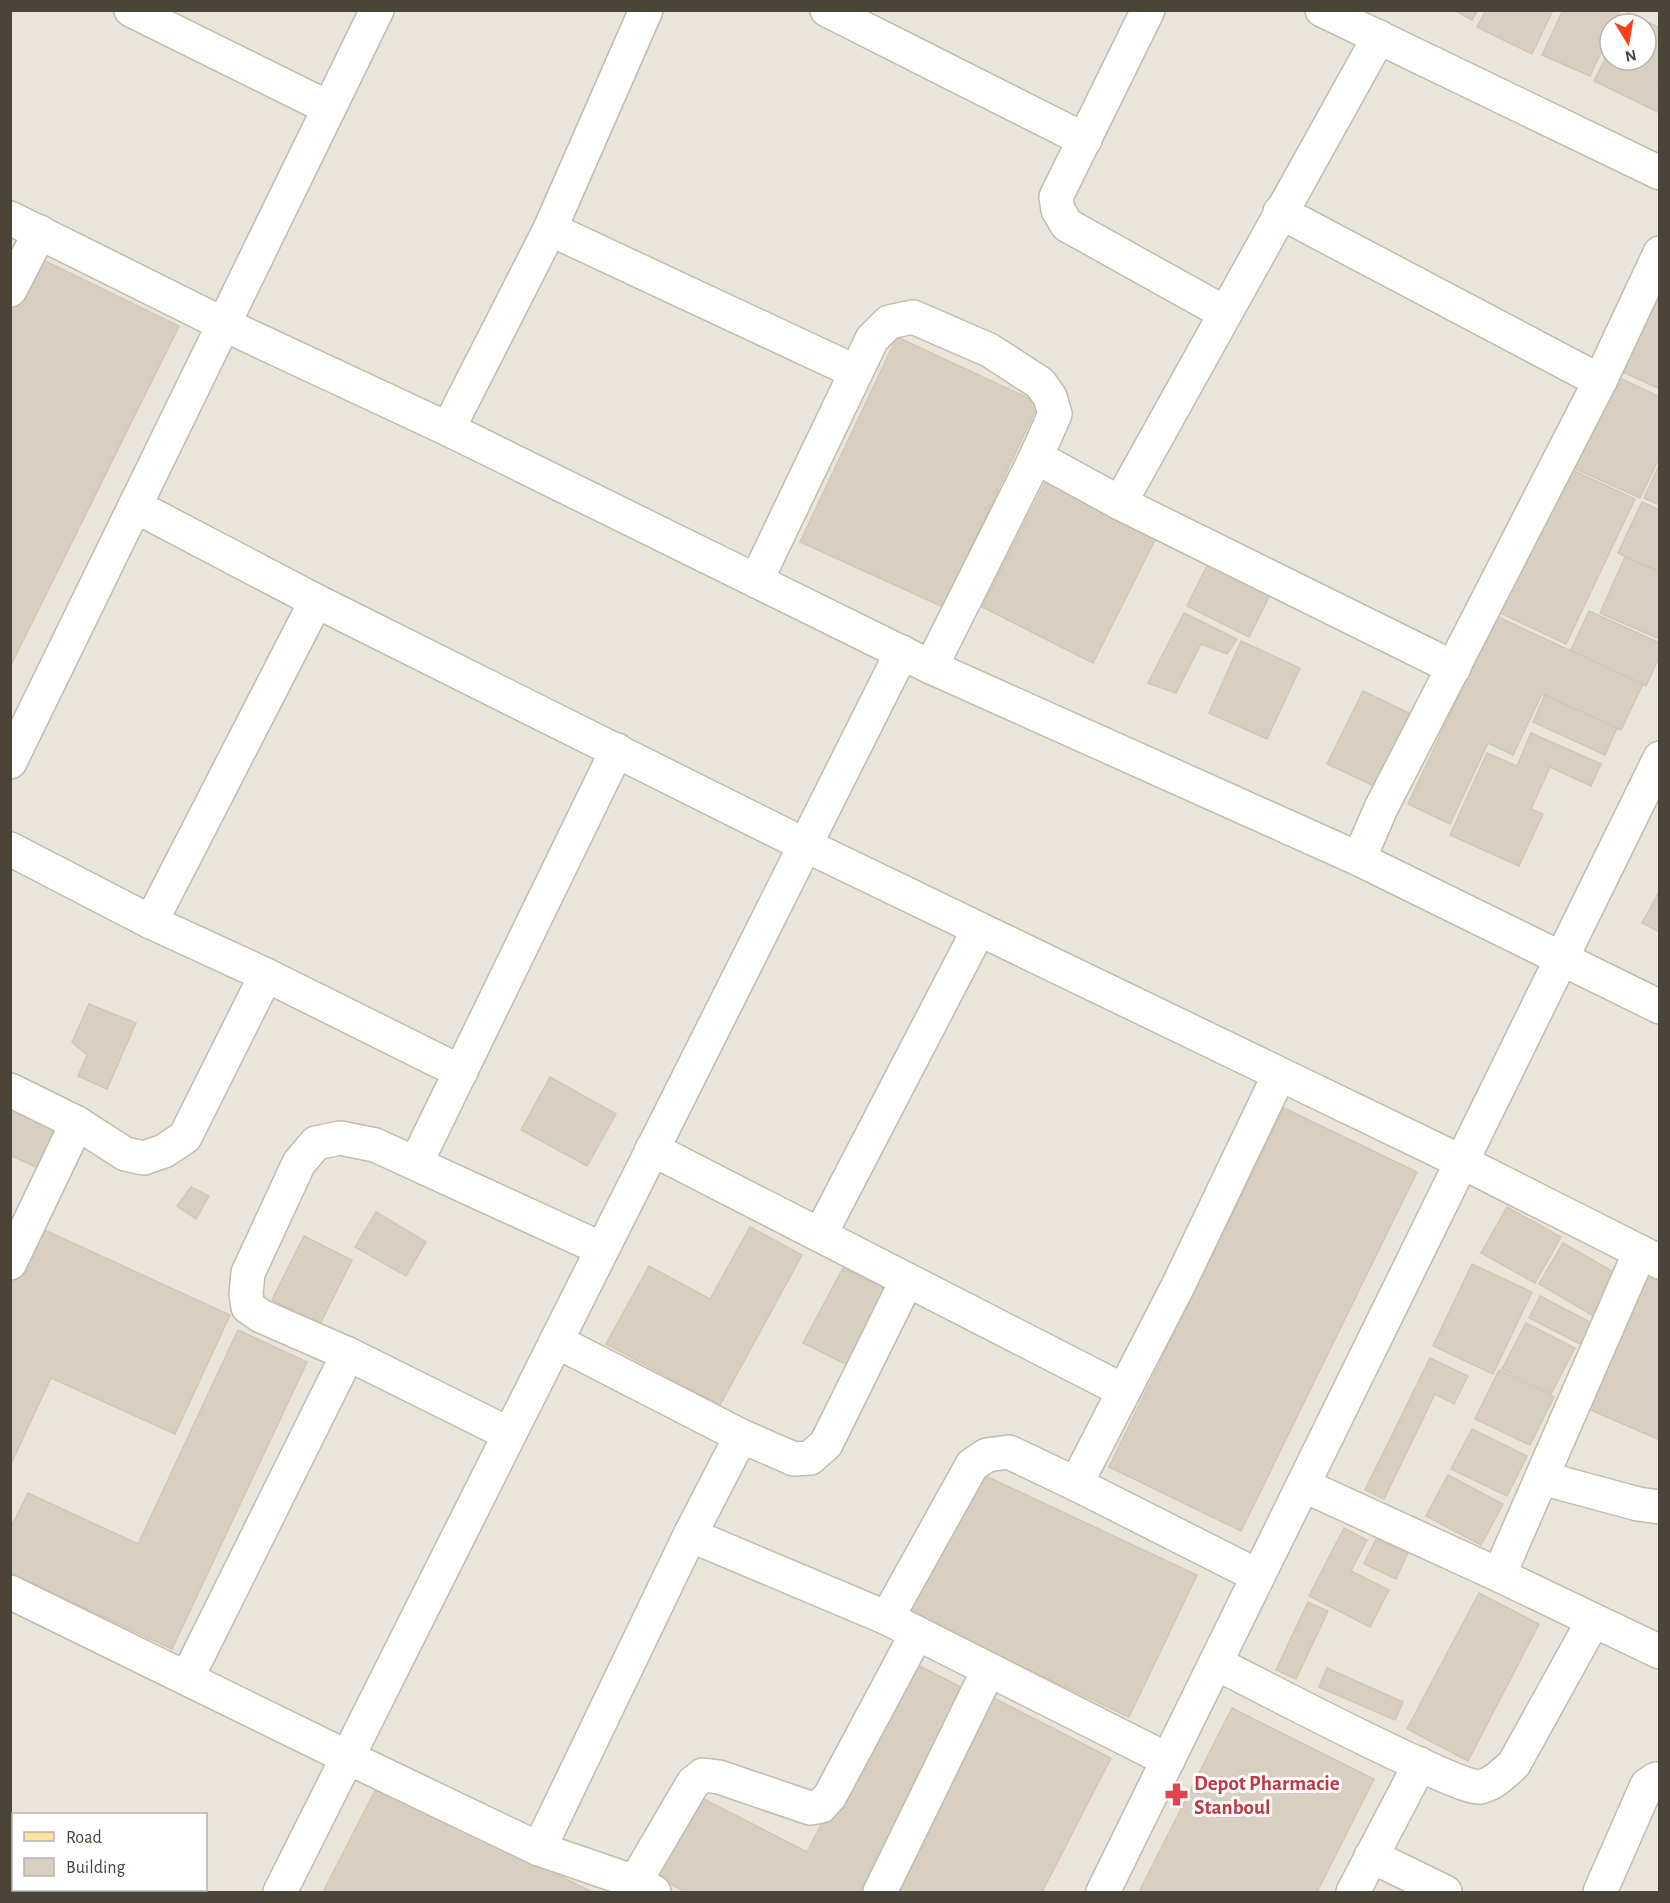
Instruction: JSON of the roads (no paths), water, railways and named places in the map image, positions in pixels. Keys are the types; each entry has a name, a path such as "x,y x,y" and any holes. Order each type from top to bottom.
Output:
{"street":[{"path":"131,10 329,108"},
{"path":"10,762 376,10"},
{"path":"448,429 550,229 646,10"},
{"path":"827,10 1085,140"},
{"path":"1148,10 1056,197 1058,210 1067,225 1225,313"},
{"path":"1322,10 1659,173"},
{"path":"1120,503 1378,38"},
{"path":"1281,212 1600,381"},
{"path":"10,218 223,324 448,429 931,667 1359,859 1659,1007"},
{"path":"550,229 856,372"},
{"path":"10,290 40,232"},
{"path":"1359,859 1381,808 1600,381 1659,253"},
{"path":"756,581 872,339 889,321 913,317 989,350 1040,384 1050,397 1055,414 1036,458 931,667"},
{"path":"1036,458 1120,503 1454,668"},
{"path":"135,506 316,602 805,845 1462,1162 1650,1257 1542,1478 1499,1575"},
{"path":"152,922 316,602"},
{"path":"279,1893 902,652"},
{"path":"416,1163 617,750"},
{"path":"1103,1893 1659,758"},
{"path":"10,849 152,922 266,975 460,1072"},
{"path":"820,1235 979,928"},
{"path":"10,1090 77,1123 125,1154 144,1158 164,1151 185,1137 266,975"},
{"path":"1076,1484 1178,1286 1279,1075"},
{"path":"10,1263 77,1123"},
{"path":"509,1434 348,1353 261,1316 248,1308 246,1294 248,1273 299,1163 316,1143 340,1138 375,1145 602,1249"},
{"path":"652,1149 1124,1391"},
{"path":"556,1341 741,1436 794,1459 810,1458 826,1444 907,1280"},
{"path":"187,1678 348,1353"},
{"path":"539,1849 690,1535 741,1436"},
{"path":"887,1618 972,1465 987,1455 1009,1452 1258,1576"},
{"path":"1542,1478 1638,1504 1659,1507"},
{"path":"1303,1485 1659,1652"},
{"path":"690,1535 887,1618 1168,1760"},
{"path":"10,1592 539,1849 644,1888 693,1782 703,1775 719,1777 810,1808 821,1806 830,1796 916,1633"},
{"path":"1215,1663 1420,1764 1465,1785 1479,1787 1495,1781 1514,1764 1593,1621"},
{"path":"880,1893 988,1671"},
{"path":"1353,1893 1420,1764"},
{"path":"1600,1893 1647,1785 1659,1779"},
{"path":"1371,1856 1445,1893"}],"place":[{"name":"Depot Pharmacie Stanboul","path":"1176,1795"}]}
